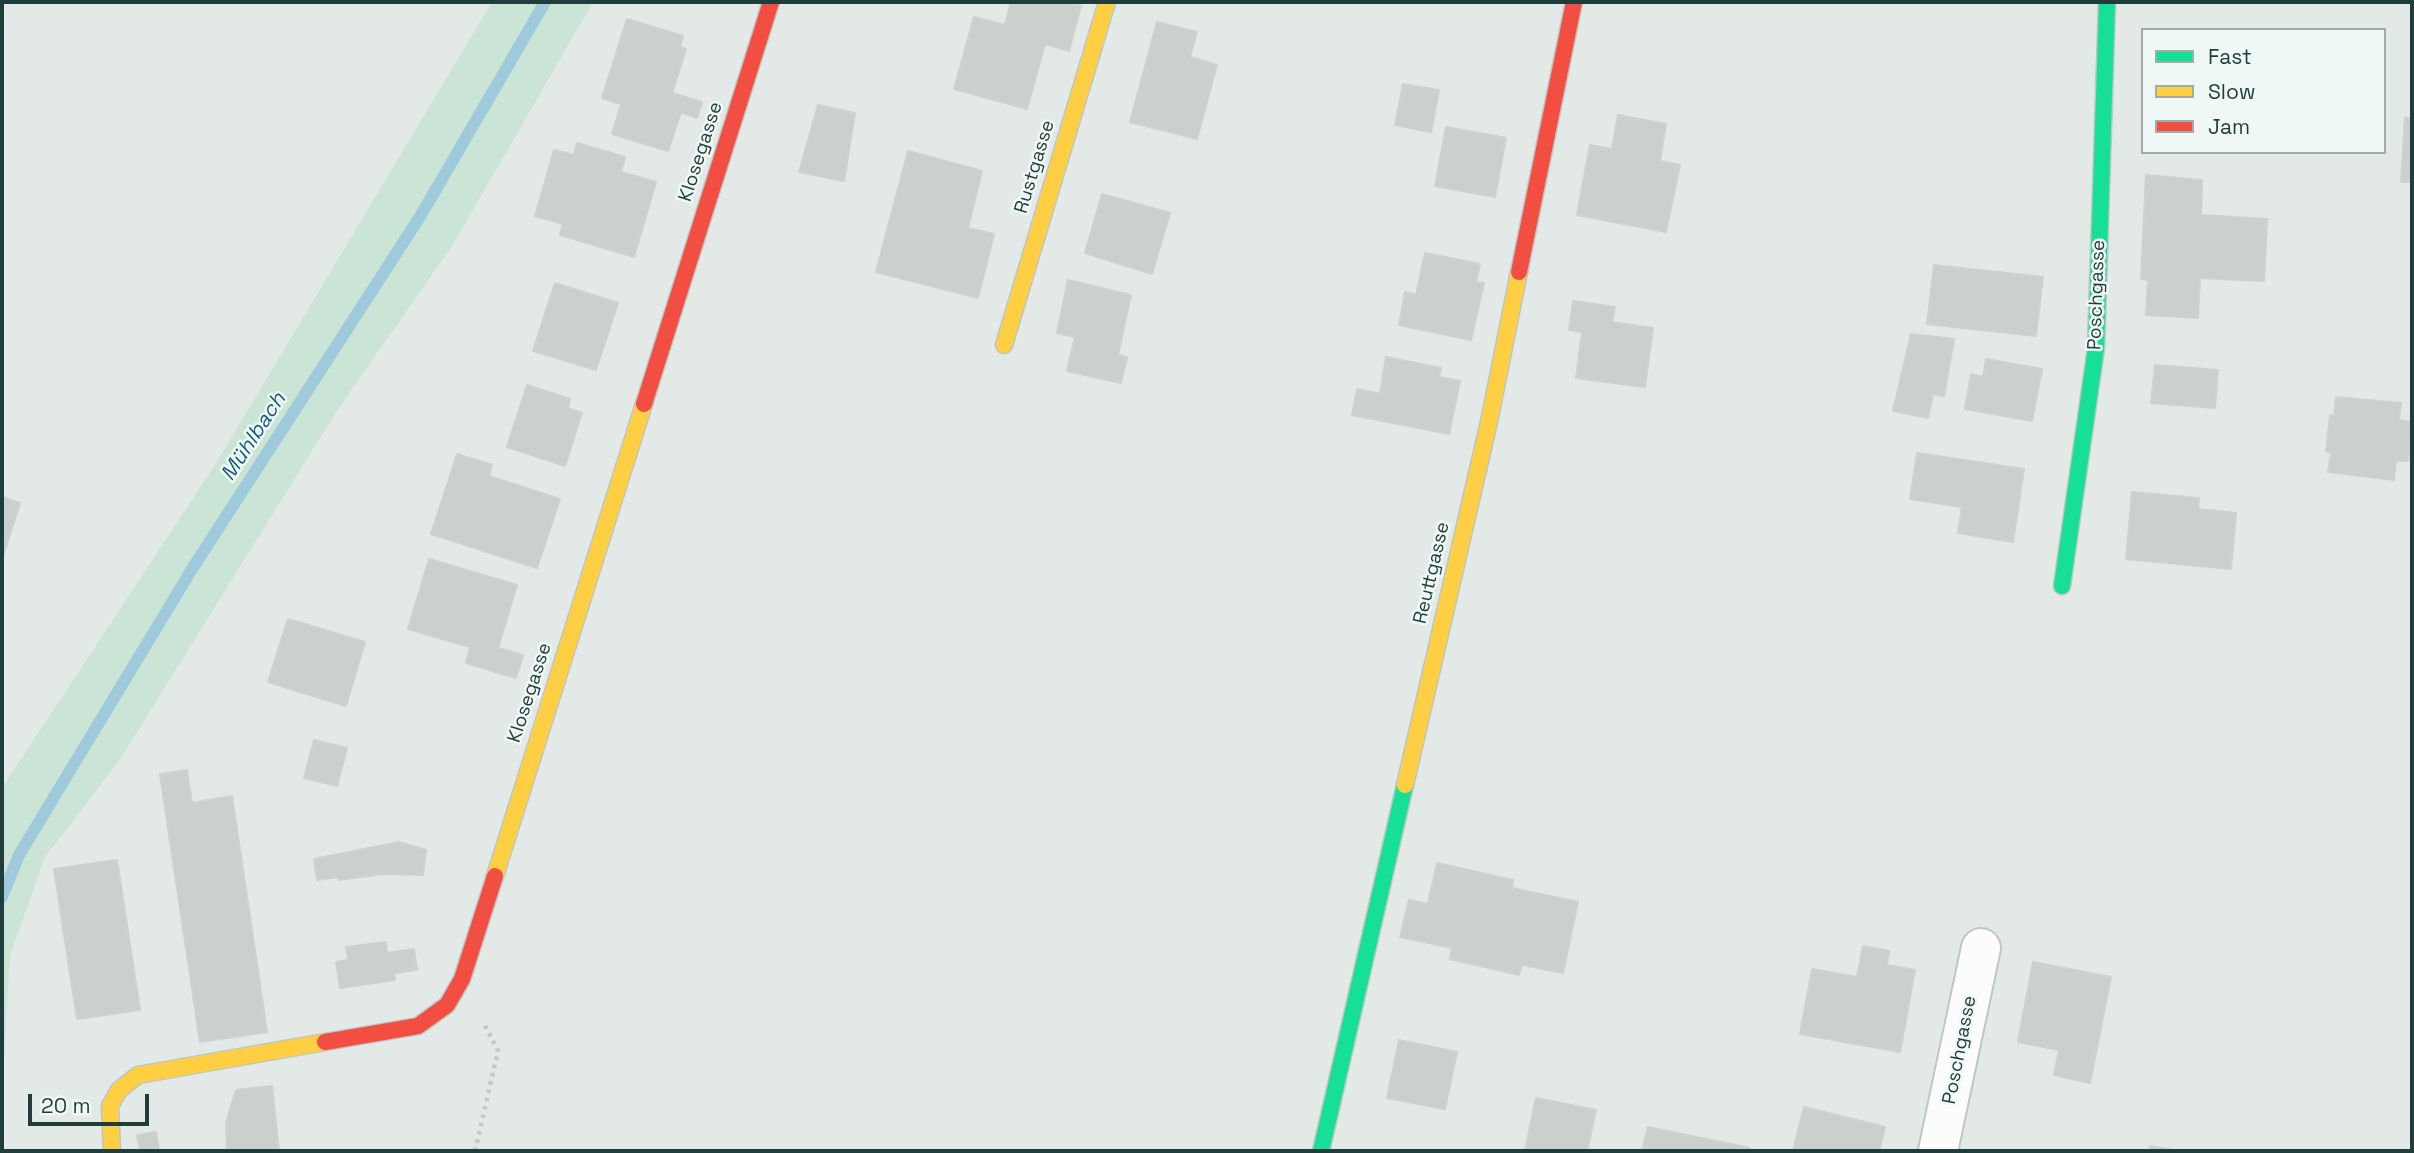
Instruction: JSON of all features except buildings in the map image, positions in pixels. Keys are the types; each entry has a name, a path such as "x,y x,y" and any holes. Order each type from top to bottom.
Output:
{"street":[{"name":"Klosegasse","path":"112,1151 110,1106 119,1090 130,1080 152,1071 418,1026 447,1005 462,979 771,2"},
{"name":"Rustgasse","path":"1004,345 1107,2"},
{"name":"Reuttgasse","path":"1321,1151 1489,422 1574,2"},
{"name":"Poschgasse","path":"2062,586 2096,348 2107,2"},
{"name":"Poschgasse","path":"1938,1151 1981,948"}],"path":[{"path":"462,979 498,1051 475,1151"}],"green space":[{"path":"492,2 593,2 452,246 338,409 119,761 45,857 10,955 2,1091 2,788 215,465"}],"waterway":[{"name":"Mühlbach","path":"2,897 19,855 192,569 421,215 545,2"}],"traffic: fast":[{"path":"2062,586 2096,348 2107,2"},
{"path":"1321,1151 1405,785"}],"traffic: slow":[{"path":"1004,345 1107,2"},
{"path":"1405,785 1489,422 1519,272"},
{"path":"495,876 644,404"},
{"path":"112,1151 110,1106 119,1090 138,1075 325,1042"}],"traffic: jam":[{"path":"644,404 771,2"},
{"path":"1519,272 1574,2"},
{"path":"325,1042 418,1026 447,1005 462,979 495,876"}]}
